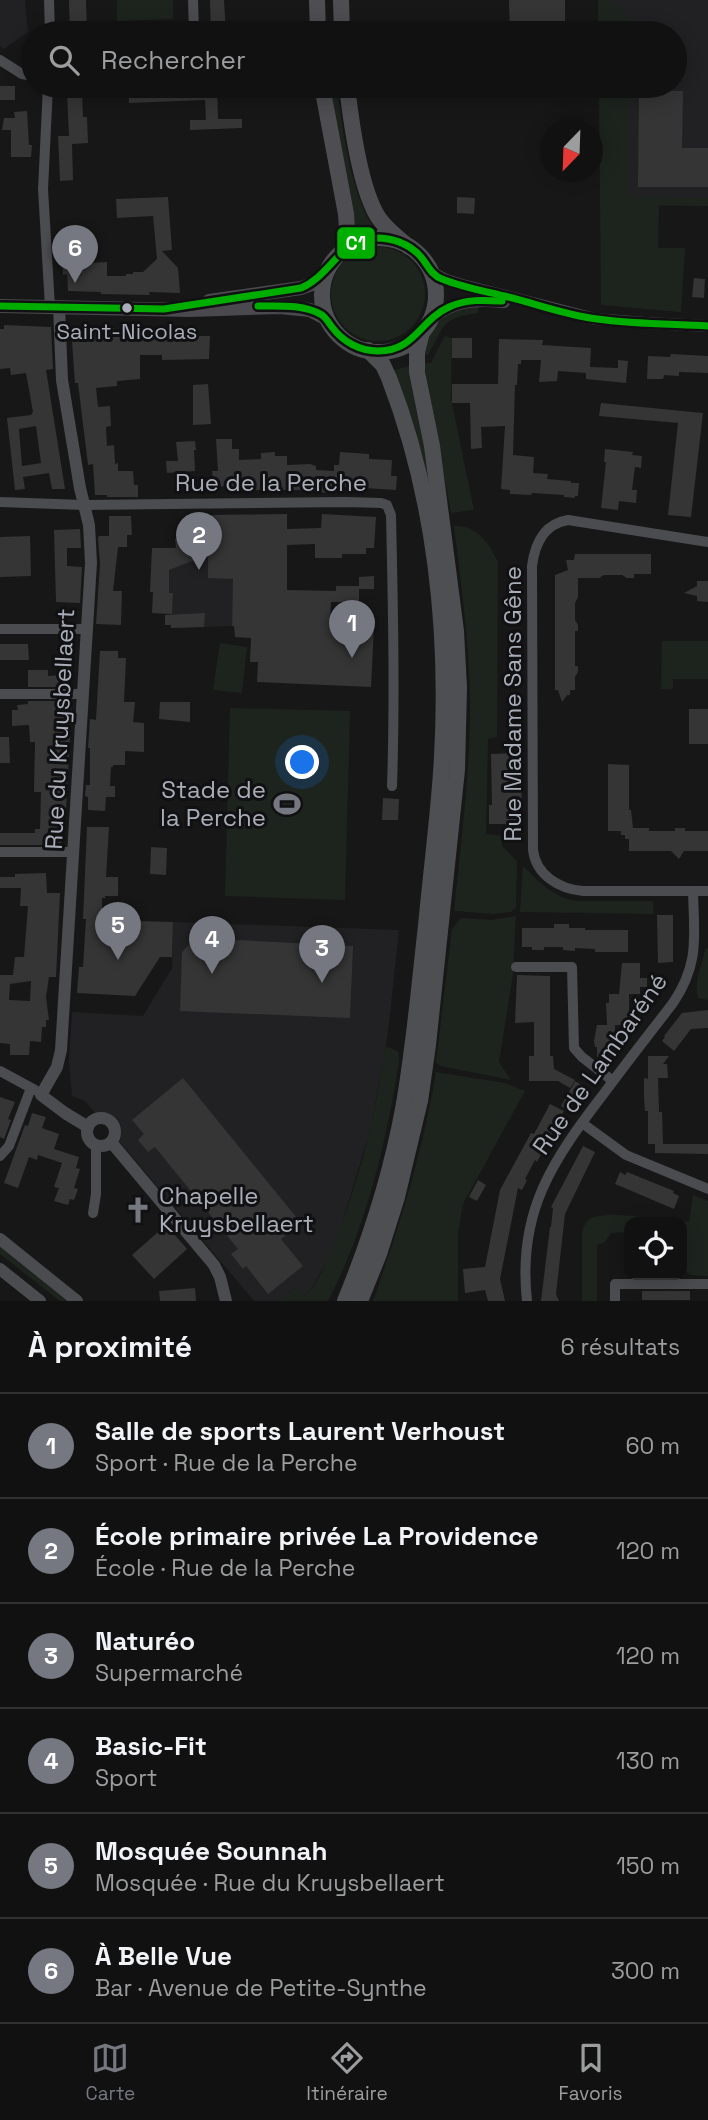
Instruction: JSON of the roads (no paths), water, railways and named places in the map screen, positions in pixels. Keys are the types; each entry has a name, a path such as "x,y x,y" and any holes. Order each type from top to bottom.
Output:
{"highway":[{"path":"317,0 318,21"},
{"path":"341,0 342,21"},
{"path":"324,98 346,214 345,248"},
{"path":"349,98 360,162 372,203 381,220 409,247"}],"main road":[{"path":"164,309 301,288 325,274 345,248 358,241 377,238 391,239 409,247 423,260 431,272 436,295 434,308 417,352 417,372 432,446 456,631 460,711 457,770 434,995 420,1101 407,1163 393,1210 360,1301"},
{"path":"325,274 322,295 327,319"},
{"path":"0,306 210,310 280,307 310,310 327,319 342,338 368,351 396,349 411,341 425,327"},
{"path":"345,1301 383,1188 405,1094 414,1034 439,797 443,729 440,612 424,495 390,378 383,365 368,351"}],"street":[{"path":"49,0 50,21"},
{"path":"193,0 194,21"},
{"path":"0,60 21,73"},
{"path":"47,98 43,189 55,307"},
{"path":"431,272 457,284 605,320 708,326"},
{"path":"425,327 448,307 460,302 506,302 552,309"},
{"name":"Rue du Kruysbellaert","path":"36,1091 57,1067 61,1050 91,563 89,525 79,488 63,387 55,307"},
{"path":"0,502 84,505"},
{"name":"Rue de la Perche","path":"84,505 346,502 387,505 391,515 393,624 392,786"},
{"name":"Rue Madame Sans Gêne","path":"693,891 576,890 562,887 536,863 533,850 532,566 536,546 545,531 563,520 708,542"},
{"path":"0,629 87,629"},
{"path":"0,694 83,694"},
{"path":"0,852 74,852"},
{"path":"693,891 708,891"},
{"name":"Rue de Lambaréné","path":"527,1301 526,1252 535,1205 558,1156 673,1003 687,978 695,947 693,891"},
{"path":"516,967 572,967 574,1048 613,1081"},
{"path":"0,1071 36,1091 88,1127"},
{"path":"2,1150 36,1091"},
{"path":"97,1118 110,1120 116,1130 111,1142 104,1146 96,1145 89,1139 88,1127 97,1118"},
{"path":"582,1123 626,1155 708,1189"},
{"path":"111,1142 214,1265 226,1301"},
{"path":"93,1213 96,1194 96,1145"},
{"path":"0,1239 77,1301"},
{"path":"0,1269 40,1301"},
{"path":"615,1301 615,1284 708,1284"}],"place":[{"name":"À Belle Vue","path":"75,283"},
{"name":"Saint-Nicolas","path":"127,308"},
{"name":"École primaire privée La Providence","path":"199,570"},
{"name":"Salle de sports Laurent Verhoust","path":"352,658"},
{"name":"Stade de la Perche","path":"287,804"},
{"name":"Mosquée Sounnah","path":"118,960"},
{"name":"Basic-Fit","path":"212,974"},
{"name":"Naturéo","path":"322,983"},
{"name":"Chapelle Kruysbellaert","path":"138,1210"}]}
